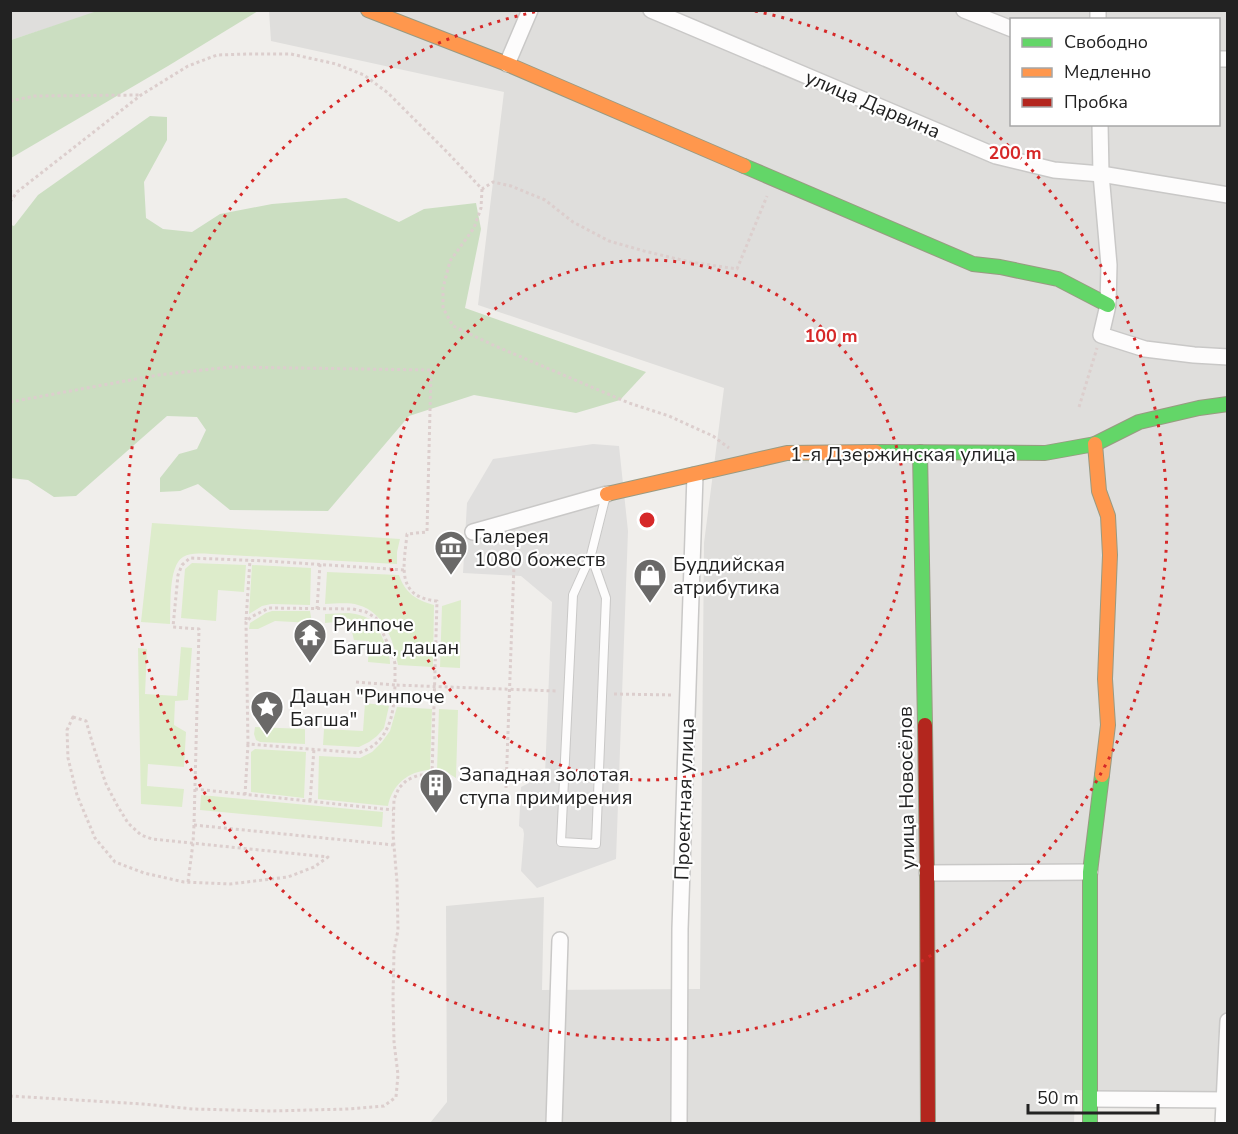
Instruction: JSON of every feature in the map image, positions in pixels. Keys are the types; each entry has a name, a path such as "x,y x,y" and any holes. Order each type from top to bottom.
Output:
{"street":[{"path":"368,10 507,64 974,264 1058,279 1108,305"},
{"path":"507,64 530,10"},
{"name":"улица Дарвина","path":"651,10 996,156 1054,170 1101,174 1227,195"},
{"path":"964,10 1010,29"},
{"path":"1100,126 1101,174 1109,266 1108,305 1101,336 1145,349 1227,357"},
{"name":"1-я Дзержинская улица","path":"472,532 607,494 673,478 695,476 787,453 1045,453 1095,444 1139,422 1227,404"},
{"path":"1090,1124 1090,872 1108,725 1105,679 1110,555 1108,516 1099,491 1095,444"},
{"name":"улица Новосёлов","path":"921,452 928,1124"},
{"name":"Проектная улица","path":"679,1124 680,929 695,476"},
{"path":"927,873 1090,872"},
{"path":"554,1124 560,940"},
{"path":"1223,1124 1226,1100 1227,1021"},
{"path":"1091,1099 1226,1100"}],"lane":[{"path":"591,555 606,598 596,844 561,842 573,595 591,555 607,494"}],"path":[{"path":"10,202 17,192 141,95 188,66 217,55 291,54 336,64 364,75 388,93 482,189 481,208 474,228 450,261 443,288 443,308 453,326 629,403 669,416 713,436 728,448 740,464"},
{"path":"10,101 35,96 141,95"},
{"path":"482,189 493,182 511,186 545,200 573,222 609,240 690,262 737,269 774,178"},
{"path":"1079,407 1101,336"},
{"path":"10,402 158,375 230,366 431,370 427,532 407,534 404,570 406,584 413,593 424,600 437,601 432,775 419,775 407,780 399,788 394,799 393,810 398,930 394,951 393,998 394,1042 398,1076 396,1097 384,1106 271,1111 204,1109 10,1096"},
{"path":"188,882 194,825 199,629 173,627 178,575 182,565 190,558 404,570"},
{"path":"245,795 248,744 246,622 250,560"},
{"path":"317,609 320,564"},
{"path":"506,788 514,565"},
{"path":"246,622 268,609 353,609 366,612 376,618 395,664 394,707 389,727 367,750 359,753 248,744"},
{"path":"356,682 546,691"},
{"path":"602,693 675,695"},
{"path":"73,717 86,721 106,784 128,823 141,835 152,839 328,857 314,867 288,877 230,884 188,882 144,873 115,862 95,838 77,795 68,758 67,730 73,717"},
{"path":"310,801 314,749"},
{"path":"195,789 393,810"},
{"path":"194,825 394,845"}],"shaded area":[{"path":"11,10 100,11 11,40"},
{"path":"269,11 1227,11 1227,1095 1075,1090 1074,1124 430,1123 447,1102 446,906 544,897 542,990 700,989 704,543 724,388 478,305 504,92 271,41"},
{"path":"593,444 619,446 628,531 616,859 537,888 521,871 524,834 523,829 519,826 521,787 545,775 552,602 521,576 463,573 467,503 493,459"}],"green space":[{"path":"100,10 258,11 11,158 11,40"},
{"path":"150,116 167,117 167,140 144,182 146,218 163,229 192,232 220,214 272,204 346,198 399,222 424,209 476,203 481,229 465,308 646,372 620,400 576,413 474,395 409,416 328,511 230,510 198,484 180,491 160,492 160,478 179,454 197,449 206,430 197,417 167,416 76,496 54,497 28,480 11,478 11,225 14,226 38,195"},
{"path":"152,523 400,539 397,564 211,554 186,555 178,562 175,569 170,624 141,622"},
{"path":"192,563 246,565 244,592 218,590 216,621 181,618 185,569"},
{"path":"252,565 311,568 310,605 271,604 262,606 249,614"},
{"path":"327,572 399,575 404,587 412,595 434,605 433,667 398,665 394,646 386,629 375,614 367,609 350,604 325,604"},
{"path":"461,600 460,668 440,667 442,606"},
{"path":"272,611 310,611 312,623 275,621 258,629 249,629 250,623"},
{"path":"349,613 365,617 373,622 389,654 390,664 368,662 369,641 354,640 348,624 325,623 325,614"},
{"path":"181,647 192,648 188,700 175,701 174,725 186,732 184,767 148,764 147,786 184,789 182,807 141,804 138,648 147,649 145,694 177,696"},
{"path":"365,703 389,706 384,728 377,736 359,747 323,745 324,729 363,731"},
{"path":"397,707 432,709 430,770 415,773 402,780 393,792 388,806 318,799 319,756 360,758 372,752 390,731"},
{"path":"439,709 458,710 456,778 448,773 437,771"},
{"path":"255,727 305,729 305,744 260,742 256,740 254,734"},
{"path":"255,749 306,752 304,798 251,792 251,752"},
{"path":"201,795 383,812 382,827 200,810"}],"traffic: fast":[{"path":"744,166 973,264 1058,279 1108,305"},
{"path":"876,452 1045,453 1095,444 1139,422 1199,408 1228,404"},
{"path":"920,452 925,725"},
{"path":"1090,1124 1090,872 1102,775"}],"traffic: slow":[{"path":"368,10 507,64 744,166"},
{"path":"1095,444 1099,491 1108,516 1110,555 1105,679 1108,725 1102,775"},
{"path":"607,494 787,453 876,452"}],"traffic: jam":[{"path":"925,725 928,1124"}],"place":[{"name":"Галерея 1080 божеств","path":"451,576"},
{"name":"Буддийская атрибутика","path":"650,604"},
{"name":"Ринпоче Багша, дацан","path":"310,664"},
{"name":"Дацан \"Ринпоче Багша\"","path":"267,736"},
{"name":"Западная золотая ступа примирения","path":"436,814"}]}
